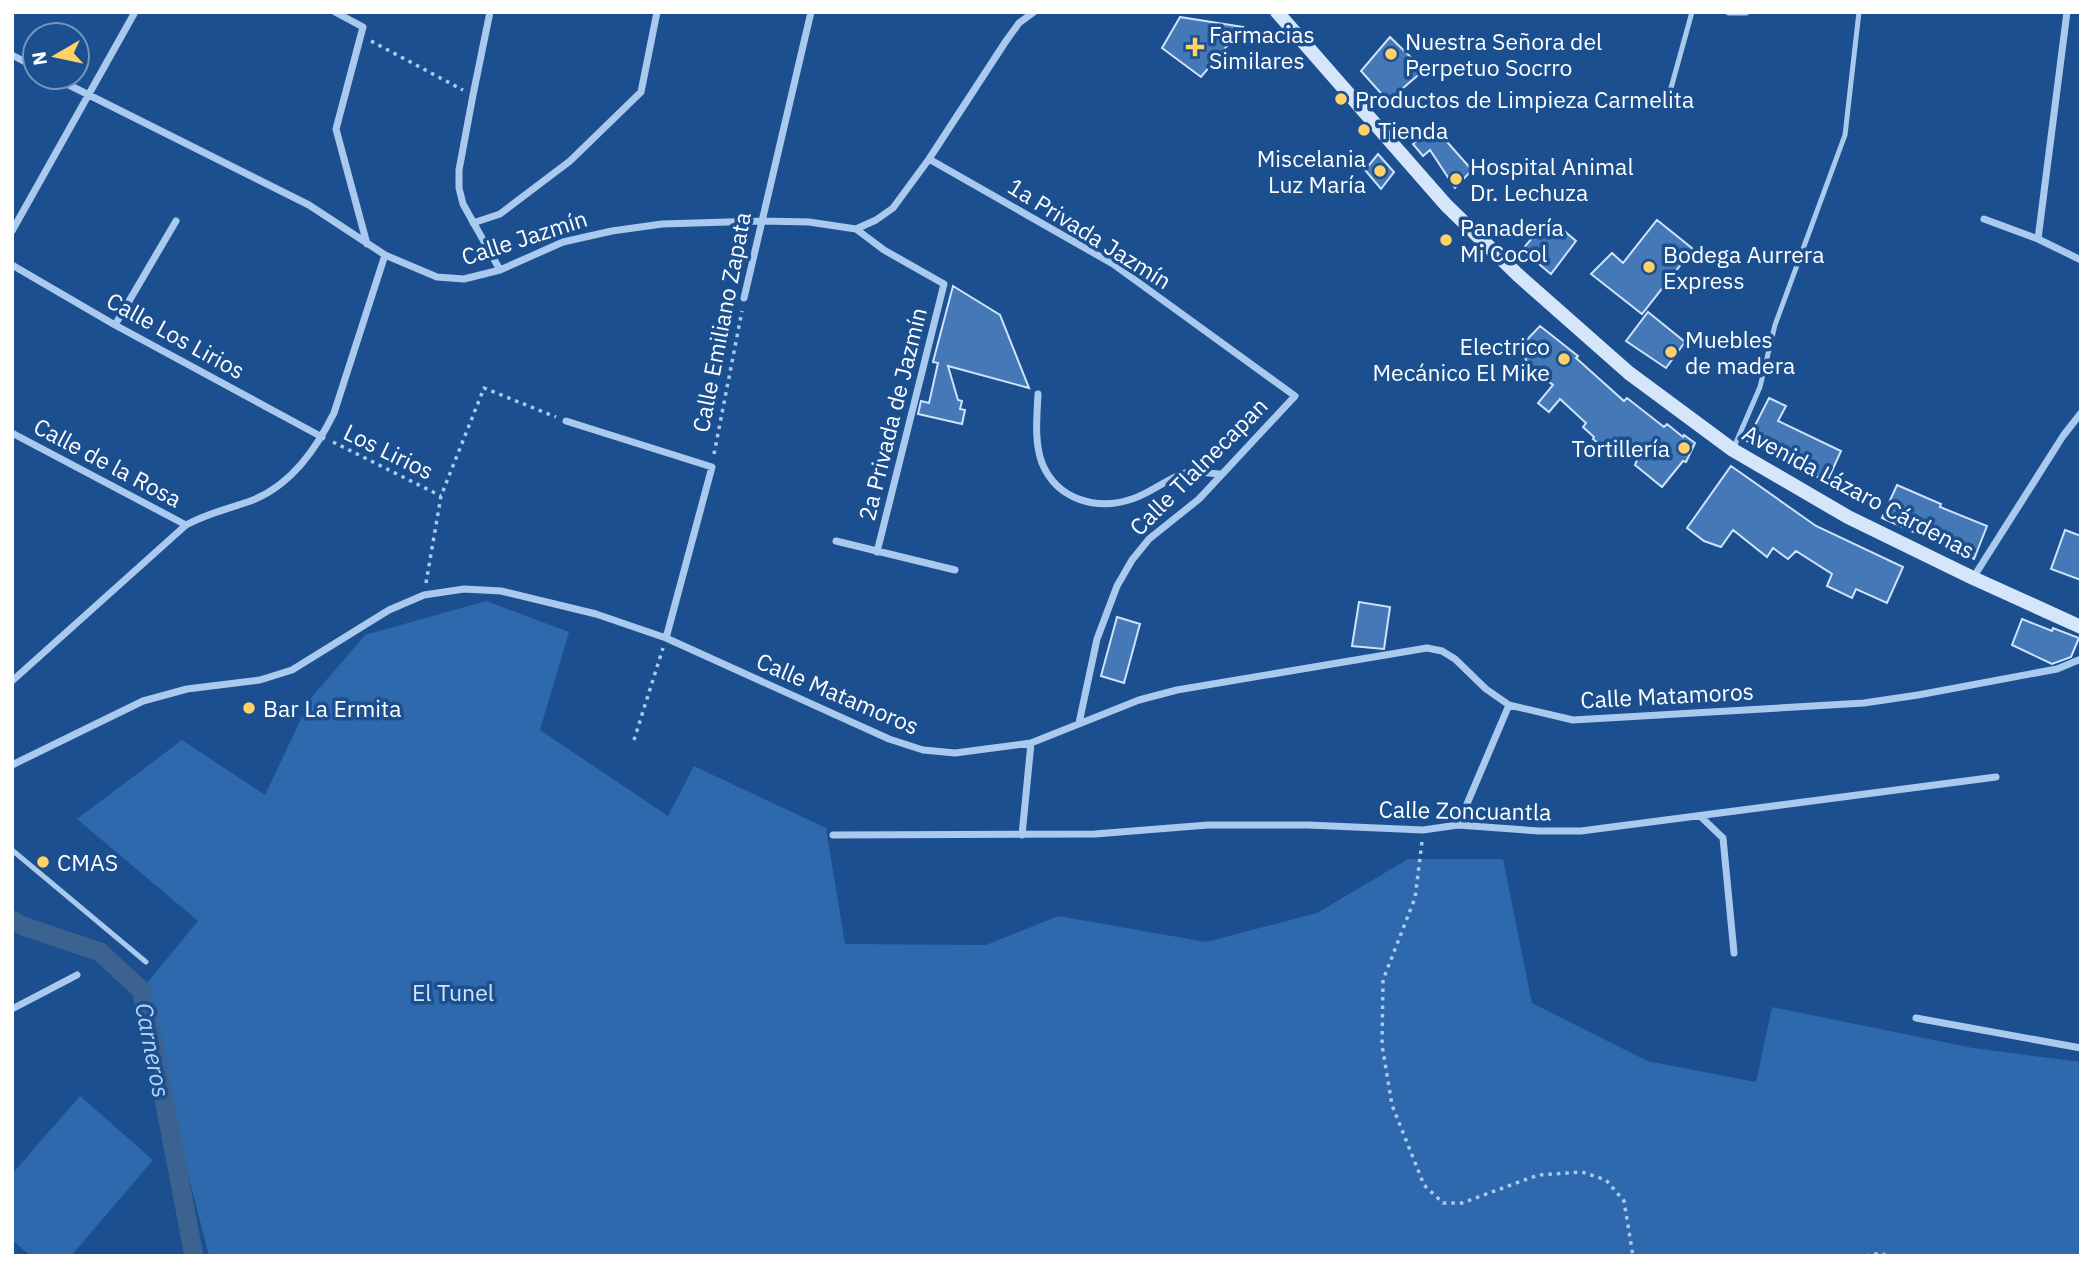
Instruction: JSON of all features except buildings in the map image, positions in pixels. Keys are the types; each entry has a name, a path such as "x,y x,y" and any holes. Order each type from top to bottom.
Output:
{"main road":[{"name":"Avenida Lázaro Cárdenas","path":"1277,12 1446,205 1518,275 1629,373 1733,450 1848,517 2081,627"}],"street":[{"path":"12,231 135,12"},
{"path":"335,12 348,15 362,31 336,130 367,244"},
{"path":"490,12 473,95 459,188 463,204 500,270"},
{"path":"473,223 500,214 570,161 641,92 657,12"},
{"name":"Calle Emiliano Zapata","path":"744,298 760,220 788,119 811,12"},
{"path":"856,229 893,208 929,159 1006,41 1019,23 1034,12"},
{"path":"1729,12 1746,12"},
{"path":"2038,239 2067,12"},
{"name":"Calle Jazmín","path":"80,91 309,205 385,255 437,277 464,279 500,270 563,243 612,231 662,224 760,220 809,222 856,229"},
{"name":"1a Privada Jazmín","path":"929,159 1113,264 1295,396"},
{"path":"1984,219 2038,239 2081,260"},
{"path":"115,325 176,221"},
{"name":"2a Privada de Jazmín","path":"856,229 884,250 944,284 877,552"},
{"path":"12,681 186,525 208,513 253,500 279,487 300,466 322,437 334,413 385,255"},
{"name":"Calle Los Lirios","path":"12,265 115,325 322,437"},
{"path":"1038,394 1036,429 1042,463 1056,486 1078,500 1103,506 1133,499 1187,472 1223,474"},
{"name":"Calle Tlalnecapan","path":"1079,723 1097,639 1117,586 1132,560 1149,539 1199,499 1295,396"},
{"path":"1973,578 2063,436 2081,413"},
{"path":"566,421 712,467"},
{"name":"Calle de la Rosa","path":"12,433 186,525"},
{"name":"Calle Emiliano Zapata","path":"666,638 712,467"},
{"path":"836,541 955,570"},
{"name":"Calle Matamoros","path":"12,765 143,701 187,689 260,680 292,670 389,610 424,595 464,589 501,591 596,614 666,638 889,739 923,750 955,753 1031,743 1139,699 1177,690 1427,648 1441,651 1455,659 1486,689 1509,705 1573,720 1864,702 1918,695 2057,668 2081,659"},
{"path":"1458,825 1509,705"},
{"path":"1022,835 1031,743"},
{"name":"Calle Zoncuantla","path":"833,835 1095,834 1208,825 1308,825 1423,830 1458,825 1581,831 1996,777"},
{"path":"1700,816 1723,838 1734,953"},
{"path":"12,1009 77,975"},
{"path":"1916,1018 2081,1048"}],"lane":[{"path":"1671,88 1692,12"},
{"path":"1733,450 1760,387 1775,325 1845,135 1860,12"},
{"path":"12,850 146,962"}],"path":[{"path":"362,31 473,95"},
{"name":"Calle Emiliano Zapata","path":"712,467 744,298"},
{"name":"Los Lirios","path":"424,595 441,496 484,388 566,421"},
{"name":"Los Lirios","path":"322,437 441,496"},
{"path":"634,740 666,638"},
{"path":"1423,830 1415,898 1383,980 1382,1045 1392,1105 1424,1185 1443,1203 1462,1203 1538,1175 1582,1172 1606,1180 1624,1201 1633,1256"},
{"path":"1866,1256 1881,1253 1887,1256"}],"green space":[{"name":"El Tunel","path":"486,601 569,632 540,730 668,816 694,766 826,828 845,944 986,945 1058,916 1206,942 1317,913 1408,859 1503,859 1532,1003 1647,1061 1756,1082 1772,1007 1973,1048 2081,1062 2081,1256 209,1256 141,990 198,921 77,819 182,740 265,795 311,698 365,635"},
{"path":"80,1096 153,1160 71,1256 31,1256 12,1240 12,1174"}],"waterway":[{"name":"Carneros","path":"12,920 100,952 141,990 194,1256"}],"place":[{"name":"Farmacias Similares","path":"1195,47"},
{"name":"Nuestra Señora del Perpetuo Socrro","path":"1391,54"},
{"name":"Productos de Limpieza Carmelita","path":"1341,99"},
{"name":"Tienda","path":"1364,130"},
{"name":"Miscelania Luz María","path":"1380,171"},
{"name":"Hospital Animal Dr. Lechuza","path":"1456,179"},
{"name":"Panadería Mi Cocol","path":"1446,240"},
{"name":"Bodega Aurrera Express","path":"1649,267"},
{"name":"Muebles de madera","path":"1671,352"},
{"name":"Electrico Mecánico El Mike","path":"1564,359"},
{"name":"Tortillería","path":"1684,448"},
{"name":"Bar La Ermita","path":"249,708"},
{"name":"CMAS","path":"43,862"}]}
